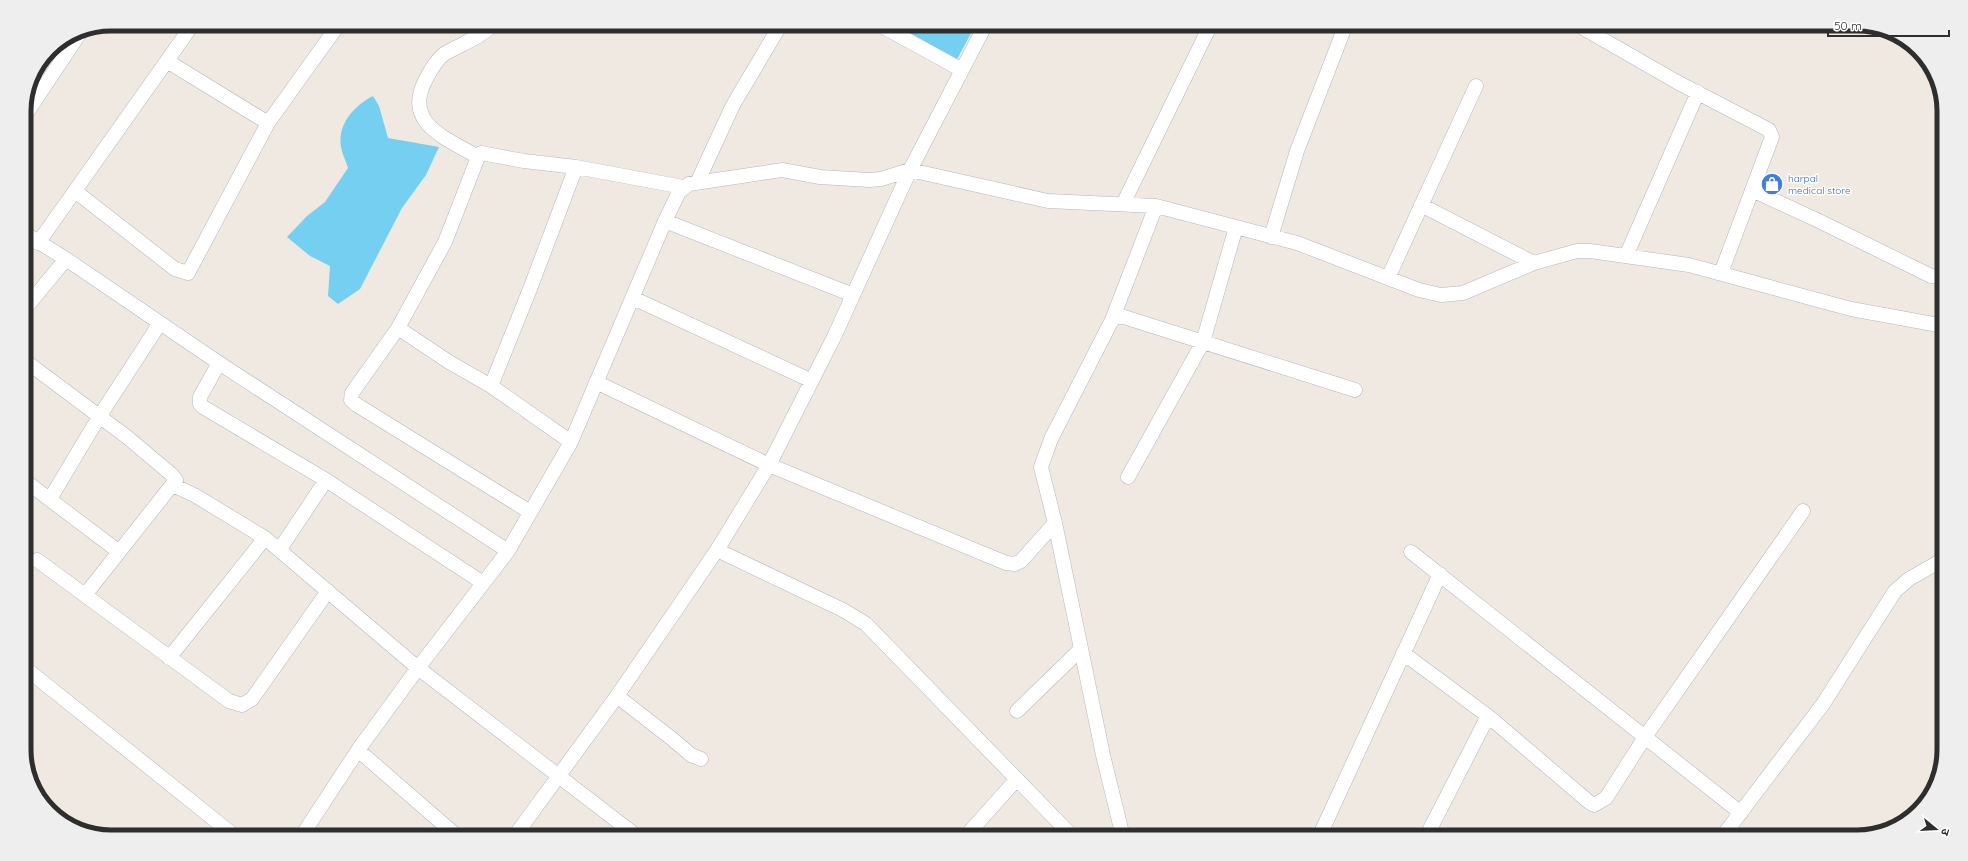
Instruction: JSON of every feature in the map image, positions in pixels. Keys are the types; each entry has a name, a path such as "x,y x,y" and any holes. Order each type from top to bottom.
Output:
{"street":[{"path":"38,243 188,31"},
{"path":"75,191 175,269 188,273 268,123 334,31"},
{"path":"478,157 448,139 424,122 419,112 418,101 421,88 427,76 443,55 471,40 484,31"},
{"path":"698,183 733,106 777,31"},
{"path":"891,31 962,70"},
{"path":"519,830 617,696 717,550 769,465 853,295 910,170 982,31"},
{"path":"1123,204 1208,31"},
{"path":"1271,237 1297,151 1343,31"},
{"path":"1589,31 1769,130 1771,133 1772,137 1721,274"},
{"path":"31,106 76,39"},
{"path":"167,61 268,123"},
{"path":"1388,278 1476,86"},
{"path":"1626,256 1698,92"},
{"path":"530,512 351,400 352,393 398,328 445,242 478,157 481,153 524,161 576,167 683,187 698,183 782,170 820,177 869,180 881,179 910,170 1048,201 1156,206 1297,243 1419,290 1441,295 1464,293 1534,263 1577,251 1689,265 1851,309 1937,325"},
{"path":"491,386 576,167"},
{"path":"306,830 358,750 418,668 508,551 571,442 665,221 683,187"},
{"path":"1752,190 1931,276 1937,276"},
{"path":"1421,205 1534,263"},
{"path":"1121,830 1103,755 1055,523 1042,473 1042,460 1051,439 1112,320 1156,206"},
{"path":"665,221 853,295"},
{"path":"1128,477 1203,342 1236,227"},
{"path":"31,238 66,259 219,363 508,551"},
{"path":"31,302 66,259"},
{"path":"633,298 812,380"},
{"path":"1112,320 1117,317 1124,317 1354,390"},
{"path":"50,499 99,417 160,323"},
{"path":"398,328 449,362 491,386 571,442"},
{"path":"219,363 200,397 200,404 326,480 483,583"},
{"path":"31,365 127,437 171,474 176,480 173,486 118,551 84,595"},
{"path":"596,382 769,465 1006,563 1015,564 1021,561 1055,523"},
{"path":"280,549 326,480"},
{"path":"31,485 118,551"},
{"path":"173,486 196,496 265,538 280,549 418,668 629,830"},
{"path":"1403,653 1488,716 1589,802 1594,804 1606,798 1645,737 1803,511"},
{"path":"169,658 265,538"},
{"path":"717,550 842,610 866,624 1066,830"},
{"path":"1411,552 1741,813"},
{"path":"38,560 229,701 242,705 248,703 328,591"},
{"path":"1728,830 1823,704 1896,591 1908,579 1937,563"},
{"path":"1322,830 1440,574"},
{"path":"1017,711 1081,649"},
{"path":"31,673 227,830"},
{"path":"617,696 691,755 701,760"},
{"path":"1430,830 1488,716"},
{"path":"358,750 450,830"},
{"path":"973,830 1016,779"}],"water":[{"path":"900,31 972,31 955,63"},
{"path":"373,96 379,106 388,138 439,147 426,175 402,208 360,289 338,304 328,296 330,266 310,256 287,237 307,216 325,202 348,168 341,147 340,139 342,131 349,116 354,110"}],"place":[{"name":"harpal medical store","path":"1772,184"}]}
